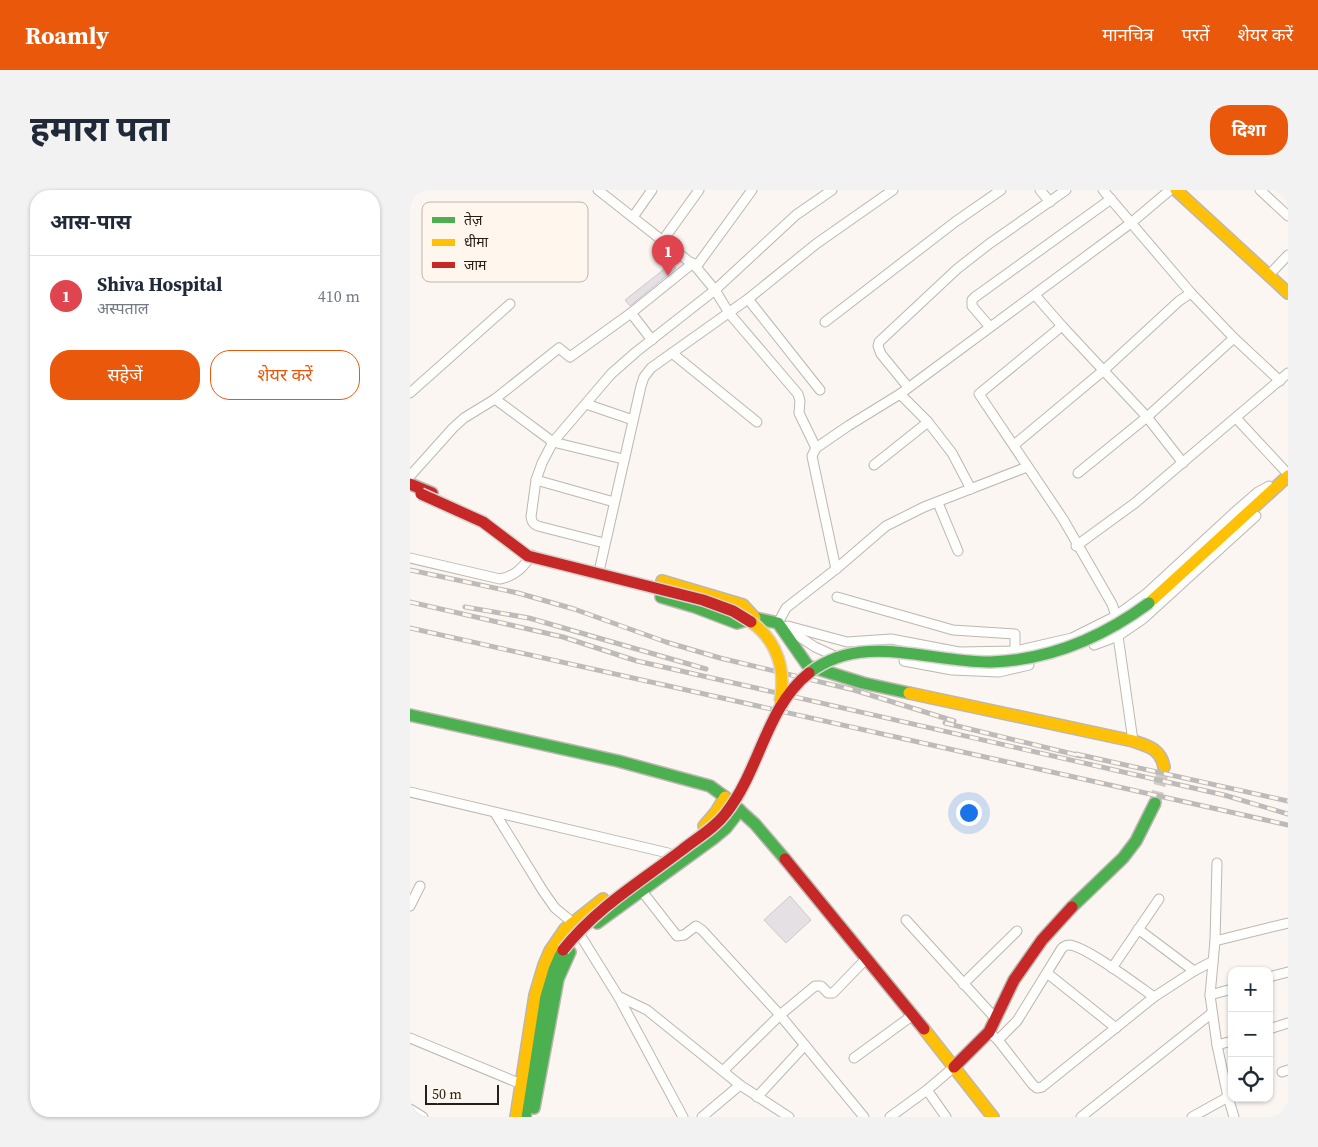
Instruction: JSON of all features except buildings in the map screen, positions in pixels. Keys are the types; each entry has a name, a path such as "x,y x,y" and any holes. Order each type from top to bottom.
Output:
{"main road":[{"path":"1176,190 1288,293"},
{"path":"525,1117 546,994 554,966 563,950 573,936 603,907 680,853 718,822 728,811 742,789 778,712 791,690 806,674 825,662 846,654 881,651 970,662 1003,661 1033,656 1077,644 1105,632 1134,615 1288,476"},
{"path":"410,484 489,519 534,552 714,595 742,605 755,618"},
{"path":"414,493 483,522 528,556 697,598 736,613 756,624 773,646 780,664 783,685 778,712"},
{"path":"414,493 484,530 526,564 695,606 737,623 755,618 778,623 808,666 863,683 1133,741 1148,746 1160,754 1164,767"},
{"path":"410,715 618,761 710,786 755,824 913,1015 993,1117"},
{"path":"516,1117 535,995 544,965 556,940 572,922 695,834 716,812 725,797"},
{"path":"954,1067 989,1032 1014,980 1032,954 1069,910 1123,858 1136,841 1155,804"},
{"path":"532,1117 558,979 571,952 582,937 602,918 714,838 726,828 740,810"}],"street":[{"path":"598,190 695,265 715,290 729,313 798,394 800,400 799,413 816,448"},
{"path":"633,217 652,190"},
{"path":"663,240 699,190"},
{"path":"410,476 464,418 495,399 559,348 570,357 695,265 752,190"},
{"path":"604,543 534,524 531,517 536,480 553,442 611,374 715,290 796,215 832,190"},
{"path":"600,567 623,459 644,377 651,368 748,299 816,244 893,190"},
{"path":"825,322 954,222 1001,190"},
{"path":"1040,190 1050,202"},
{"path":"908,387 882,354 878,346 879,342 957,269 1066,190"},
{"path":"1103,190 1191,293 1234,338 1280,381"},
{"path":"836,569 812,456 816,448 900,394 1131,223 1170,190"},
{"path":"1260,190 1288,216"},
{"path":"990,327 972,306 972,300 1111,200"},
{"path":"1269,275 1288,255"},
{"path":"1014,446 1104,370 1179,301 1191,293"},
{"path":"1035,295 1147,417 1183,462"},
{"path":"748,299 820,390"},
{"path":"410,393 510,304"},
{"path":"631,313 652,340"},
{"path":"1062,326 980,394 1062,519 1076,546 1112,604 1116,616"},
{"path":"1078,473 1147,417 1234,338"},
{"path":"672,353 757,422"},
{"path":"1076,546 1135,503 1288,373"},
{"path":"900,394 928,422 952,453 971,489"},
{"path":"495,399 553,442 623,459"},
{"path":"586,404 633,420"},
{"path":"1236,418 1288,476"},
{"path":"874,464 928,422"},
{"path":"778,623 786,608 836,569 886,526 911,512 1027,468"},
{"path":"778,623 847,642 891,639 960,652 1015,651 1072,638 1116,616 1146,594 1258,492 1288,476"},
{"path":"778,623 815,647 842,659 897,659 952,670 989,672 999,672 1045,661 1118,636 1143,619 1269,504 1288,476"},
{"path":"536,480 614,502"},
{"path":"938,503 958,551"},
{"path":"410,558 500,578 508,577 518,572 534,552"},
{"path":"838,597 953,630 1015,634 1015,651"},
{"path":"1118,636 1133,741"},
{"path":"410,792 668,853"},
{"path":"494,813 528,869 555,908 572,922 582,937 618,996 683,1117"},
{"path":"1192,1117 1228,1097 1217,1045 1210,995 1215,941 1217,862"},
{"path":"410,906 420,886"},
{"path":"641,890 677,936 684,935 696,926 702,930 780,1015 864,1117"},
{"path":"1112,968 1159,899"},
{"path":"906,920 995,1018"},
{"path":"1215,941 1288,923"},
{"path":"1138,929 1194,971"},
{"path":"963,984 1018,931"},
{"path":"998,1040 1017,1021 1062,948 1071,945 1112,968 1154,997"},
{"path":"723,1071 780,1015 815,986 821,986 828,993 833,993 866,959"},
{"path":"989,1032 998,1040 1033,1085 1037,1088 1045,1086 1154,997 1213,961"},
{"path":"1273,976 1288,972"},
{"path":"1047,973 1116,1028"},
{"path":"1210,995 1228,990"},
{"path":"618,996 647,1010 740,1085 786,1116"},
{"path":"1081,1117 1212,1012"},
{"path":"854,1058 913,1015"},
{"path":"1273,1028 1288,1023"},
{"path":"410,1038 521,1084"},
{"path":"1217,1045 1228,1042"},
{"path":"756,1096 805,1045"},
{"path":"890,1117 928,1090 954,1067"},
{"path":"702,1117 740,1085"},
{"path":"928,1090 946,1117"},
{"path":"1230,1102 1234,1117"},
{"path":"410,1109 423,1117"}],"tunnel":[{"path":"1155,803 1164,767"}],"railway":[{"path":"410,570 518,593 574,609 666,642 720,658 854,690 954,721"},
{"path":"410,602 563,637 637,661 1224,795 1288,814"},
{"path":"465,607 529,618 706,669"},
{"path":"410,628 1288,825"},
{"path":"945,723 1081,756"},
{"path":"1076,754 1288,801"}],"traffic: fast":[{"path":"661,597 695,607 737,623 755,618 778,623 808,666 863,683 909,693"},
{"path":"809,673 830,661 852,654 874,651 991,662 1034,657 1094,636 1149,603"},
{"path":"410,715 618,761 710,786 755,824 785,859"},
{"path":"1072,907 1123,858 1136,841 1155,803"},
{"path":"597,923 714,838 726,828 740,810"},
{"path":"525,1117 545,994 554,966 563,950"},
{"path":"534,1108 558,979 570,952"}],"traffic: slow":[{"path":"1176,190 1288,293"},
{"path":"1149,603 1288,476"},
{"path":"662,581 743,605 755,618"},
{"path":"751,622 768,638 778,658 782,679 780,702"},
{"path":"909,693 1133,741 1157,752 1164,767"},
{"path":"704,826 716,812 725,797"},
{"path":"516,1117 535,995 544,965 550,951 565,929 603,899"},
{"path":"924,1029 993,1117"}],"traffic: jam":[{"path":"410,484 432,493"},
{"path":"421,494 483,522 528,556 703,600 733,611 751,622"},
{"path":"563,950 605,908 706,833 722,818 738,796 783,703 794,687 809,673"},
{"path":"785,859 924,1029"},
{"path":"954,1067 989,1032 1014,980 1042,940 1072,907"}],"place":[{"name":"Shiva Hospital","path":"668,276"}]}
